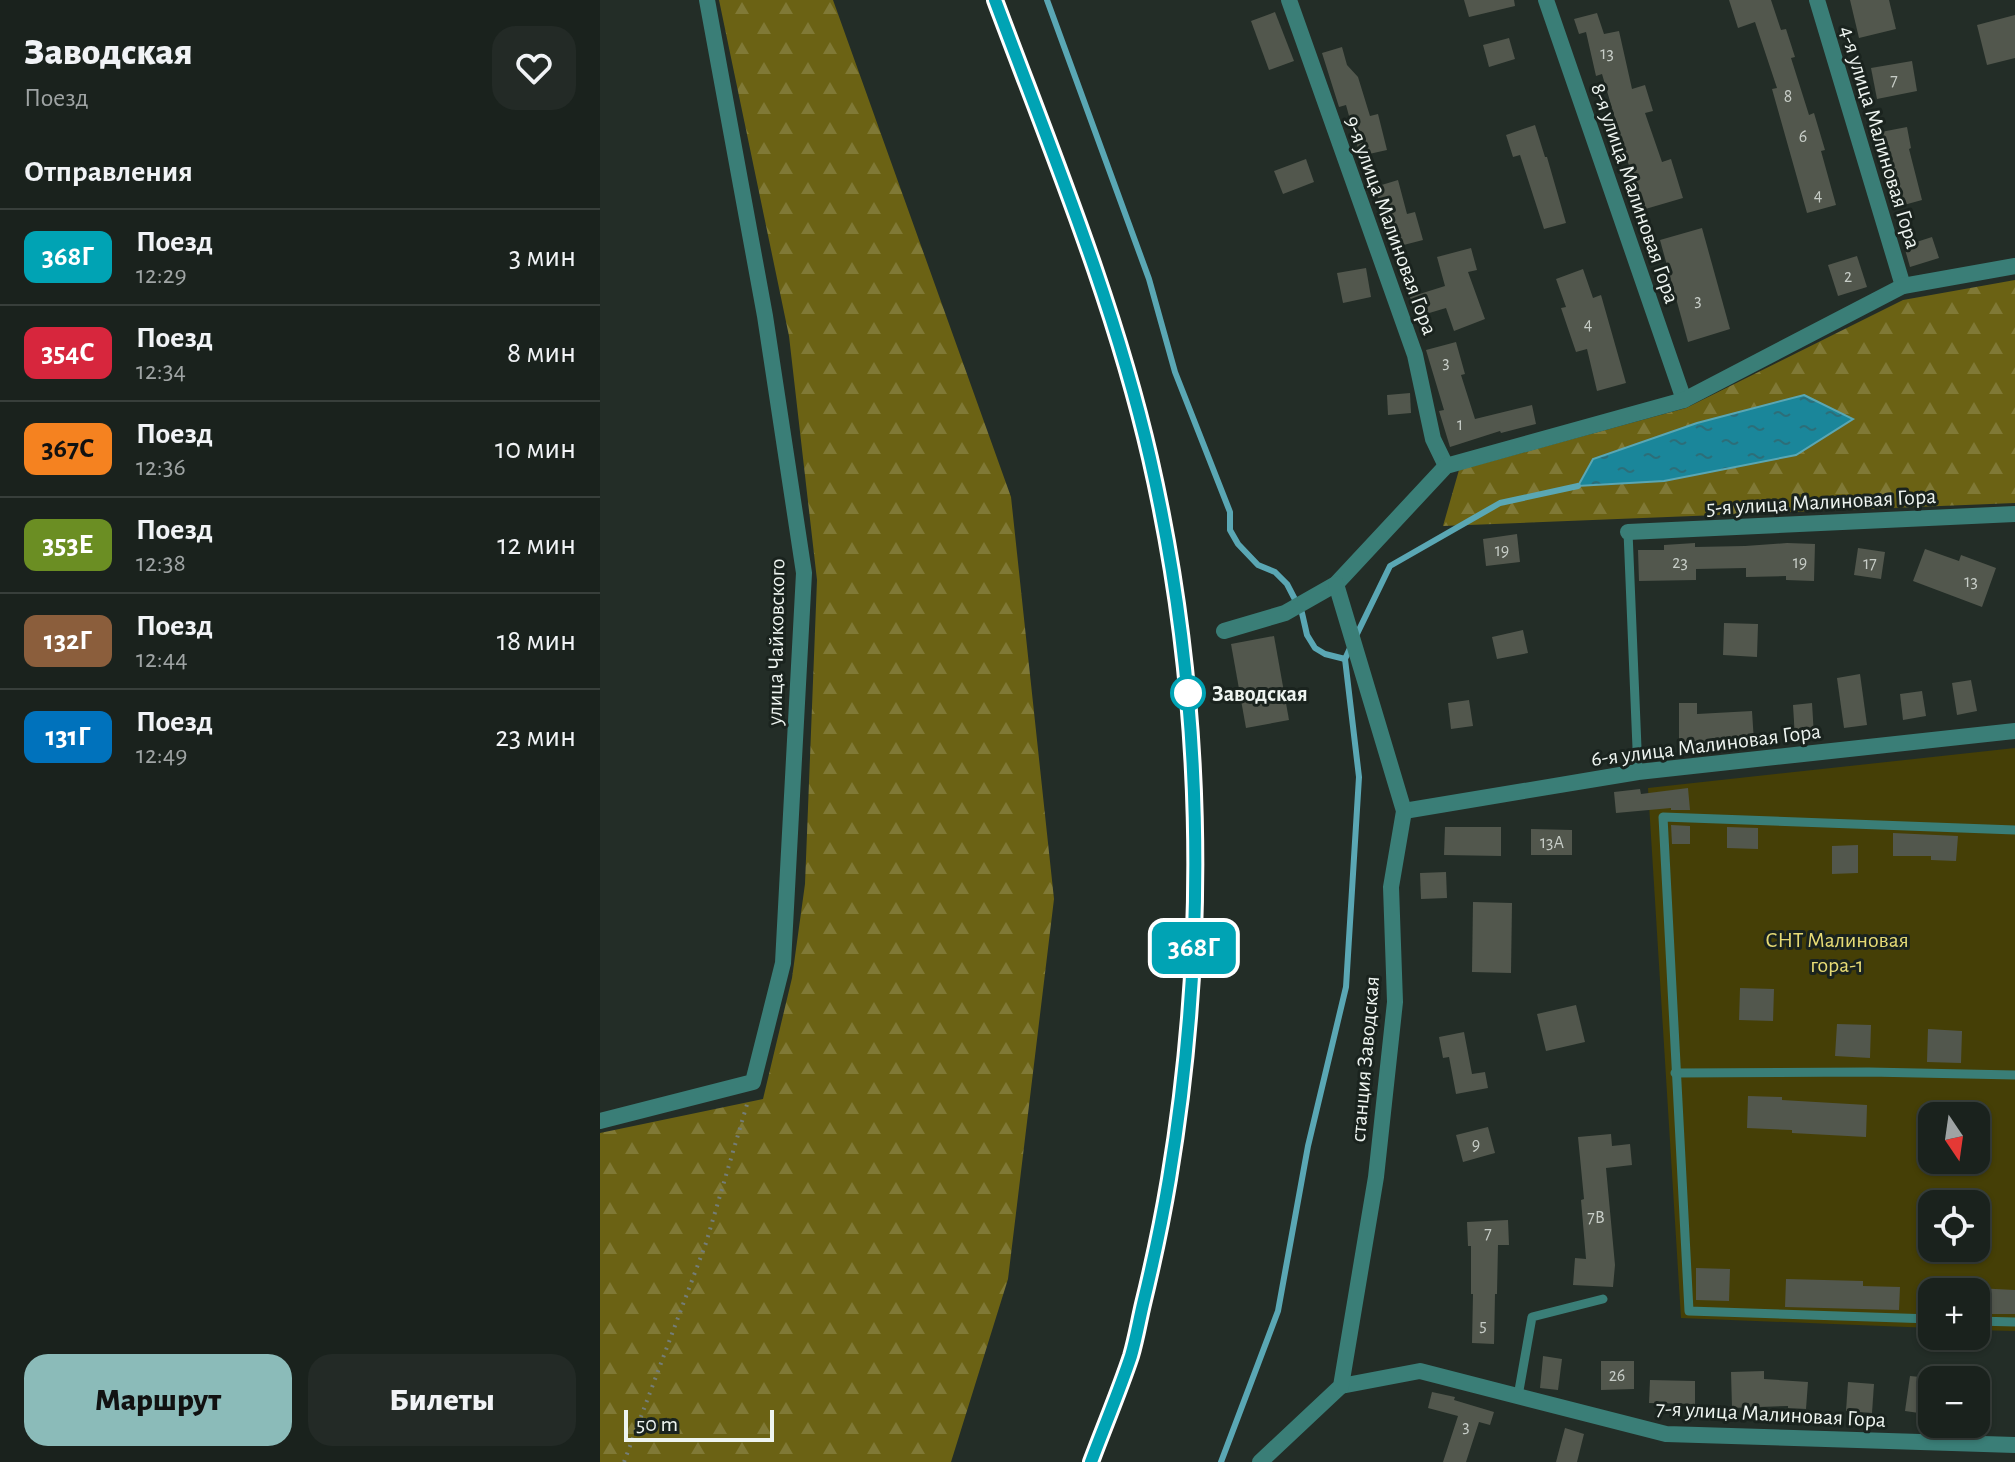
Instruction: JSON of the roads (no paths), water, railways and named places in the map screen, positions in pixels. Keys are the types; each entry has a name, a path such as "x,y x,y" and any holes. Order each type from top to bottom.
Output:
{"street":[{"name":"улица Чайковского","path":"600,1121 753,1082 783,963 804,573 765,316 707,0"},
{"name":"9-я улица Малиновая Гора","path":"1289,0 1415,355 1433,439 1446,466"},
{"name":"8-я улица Малиновая Гора","path":"1546,0 1684,400"},
{"name":"4-я улица Малиновая Гора","path":"1817,0 1903,286"},
{"path":"1224,631 1285,613 1336,584 1446,466 1684,400 1903,286 2015,266"},
{"name":"5-я улица Малиновая Гора","path":"1628,532 2015,514"},
{"name":"станция Заводская","path":"1336,584 1404,811 1391,887 1395,1002 1377,1161 1341,1386"},
{"name":"6-я улица Малиновая Гора","path":"1404,811 1638,772 2015,731"},
{"name":"7-я улица Малиновая Гора","path":"1341,1386 1420,1371 1666,1434 2015,1445"},
{"path":"1260,1462 1341,1386"}],"lane":[{"path":"1628,532 1638,772"},
{"path":"1918,1319 1689,1311 1663,817 2015,830"},
{"path":"1675,1073 2015,1075"},
{"path":"1518,1396 1532,1317 1603,1299"},
{"path":"1990,1321 2015,1322"}],"water":[{"path":"1804,395 1853,419 1796,455 1664,481 1578,486 1593,459 1697,423"}],"waterway":[{"path":"1047,0 1149,279 1175,372 1230,512 1230,530 1238,544 1258,565 1275,572 1287,584 1315,648 1345,659"},
{"path":"1356,636 1390,566 1500,503 1578,486"},
{"path":"1221,1462 1278,1311 1308,1146 1346,987 1359,777 1345,659 1351,646"}],"railway":[{"path":"995,0 1080,227 1135,399 1168,547 1190,727 1195,817 1195,908 1182,1089 1154,1258 1131,1356 1091,1462"}],"train":[{"name":"368Г","path":"995,0 1094,266 1150,457 1183,638 1193,743 1197,849 1195,928 1191,1010 1179,1120 1159,1239 1132,1354 1091,1462"}],"place":[{"name":"Заводская","path":"1188,693"}],"park label":[{"name":"СНТ Малиновая гора-1","path":"1837,952"}]}
